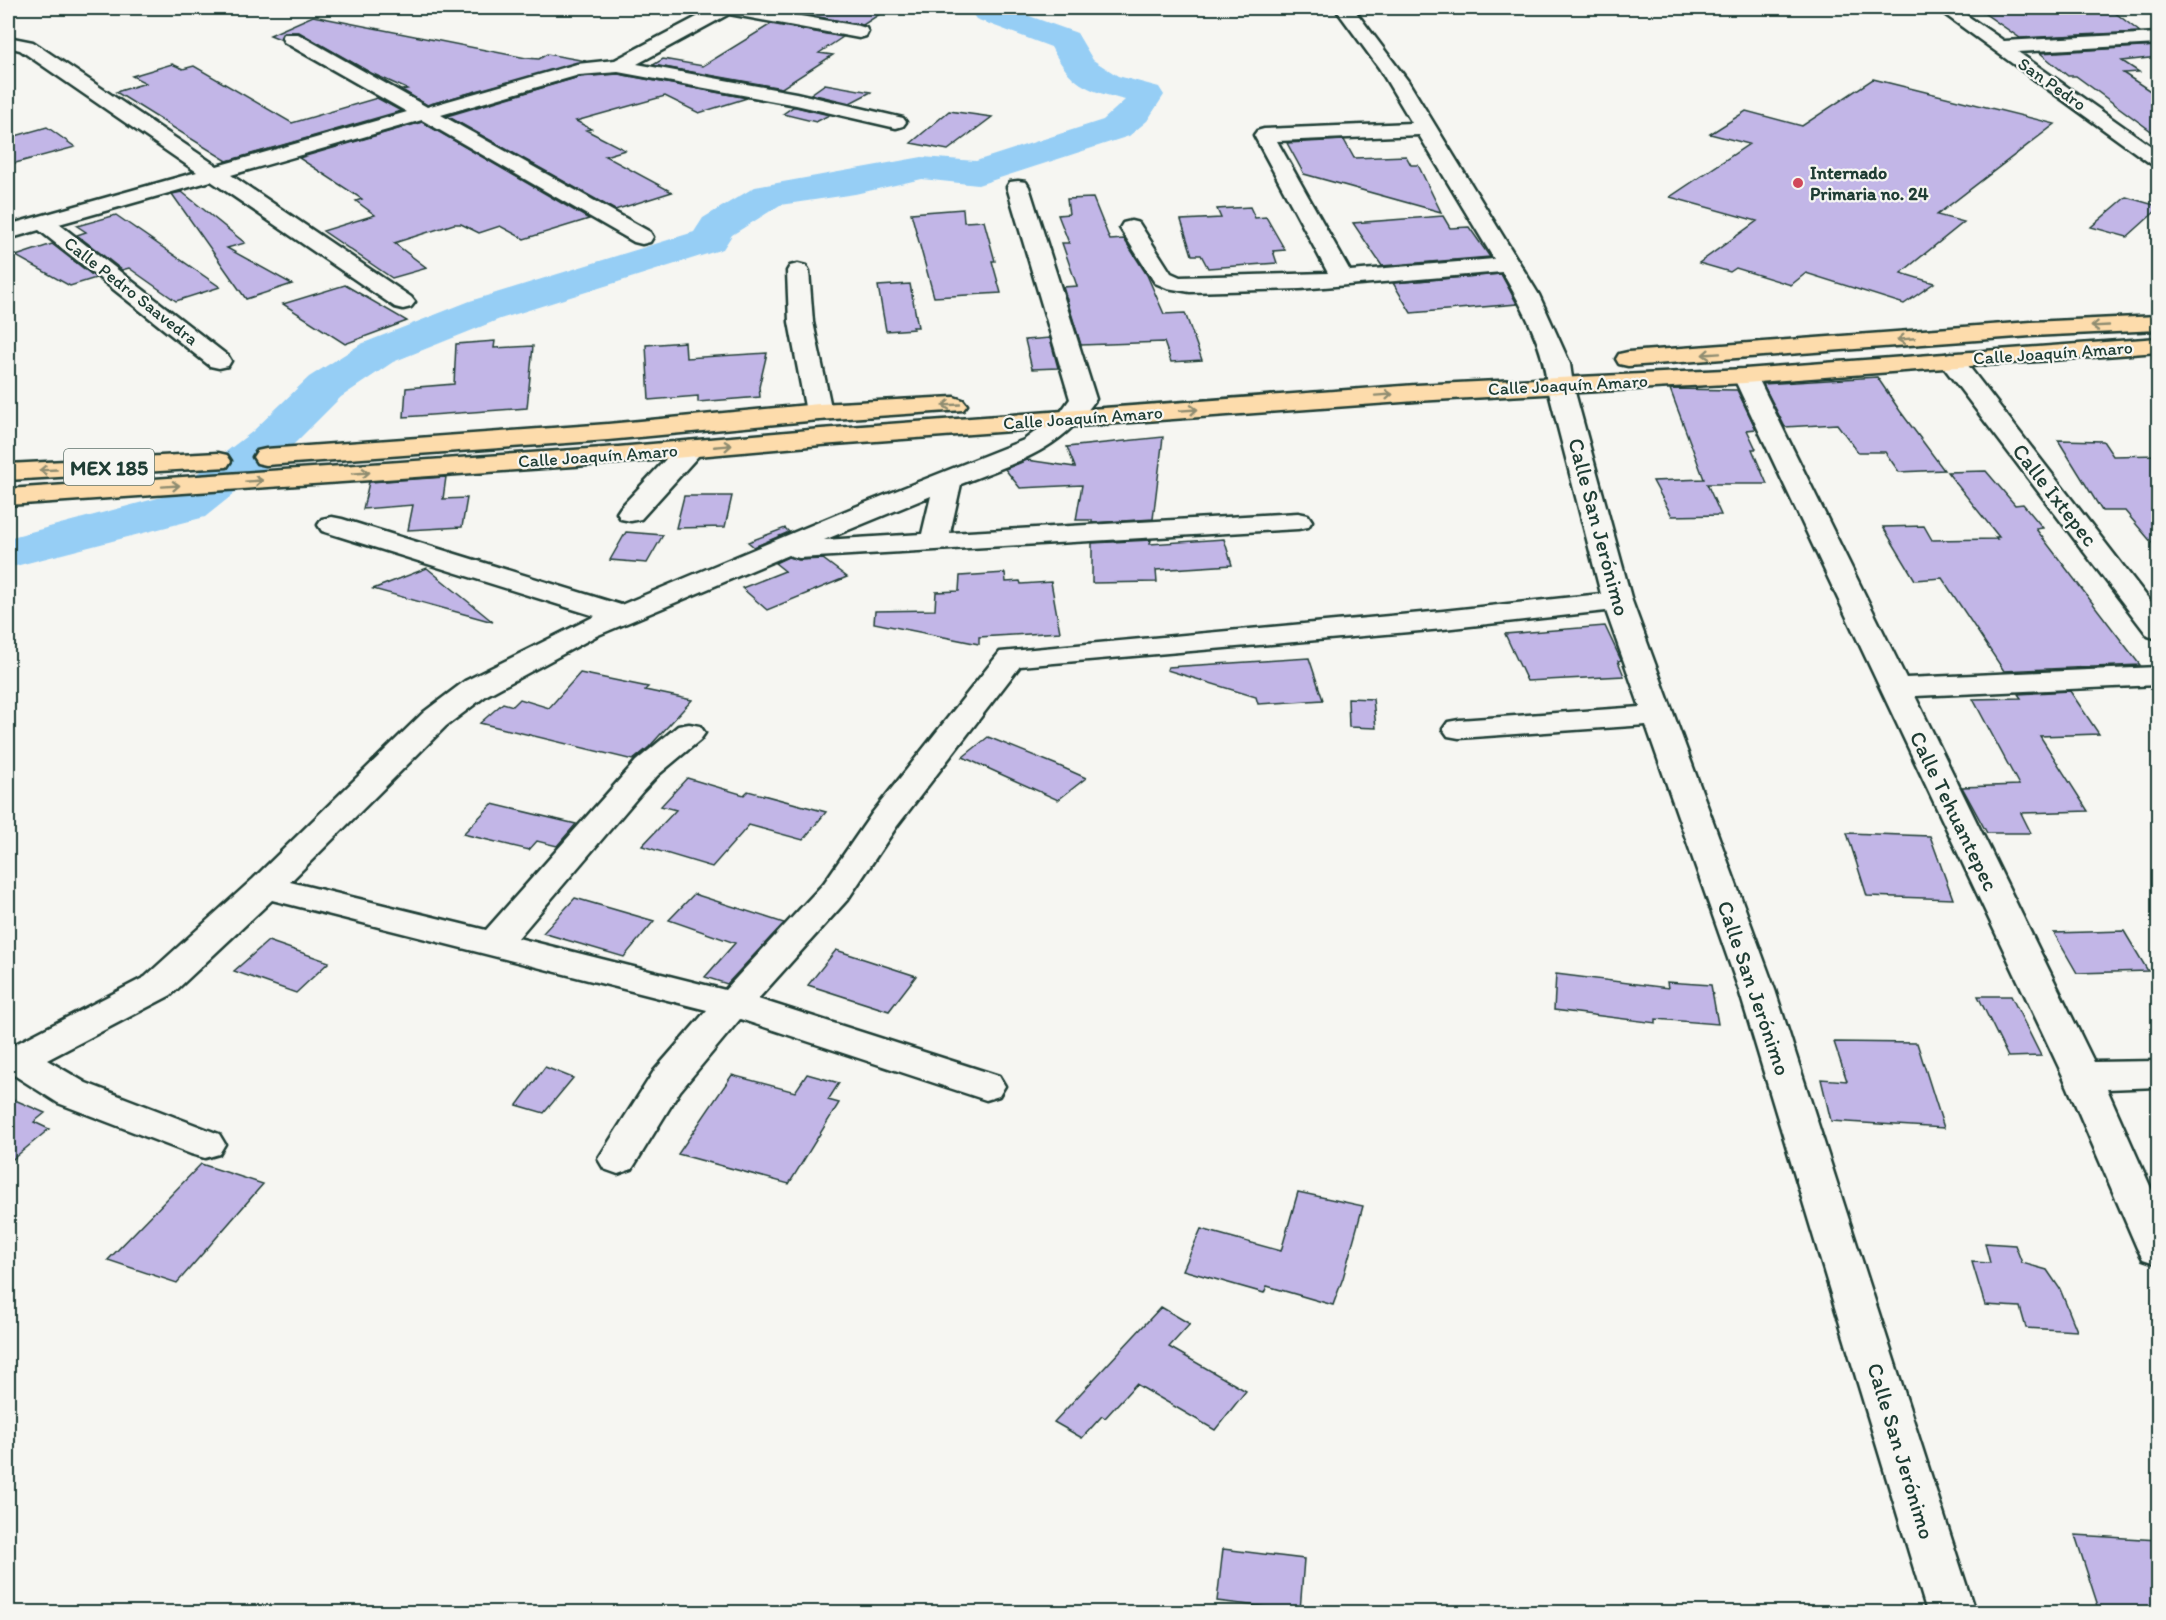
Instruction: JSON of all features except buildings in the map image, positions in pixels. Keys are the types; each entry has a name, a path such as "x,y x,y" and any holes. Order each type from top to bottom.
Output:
{"main road":[{"name":"Calle Joaquín Amaro","path":"296,466 690,449 1076,409 1559,374 2031,329 2158,323"},
{"name":"Calle Joaquín Amaro","path":"1559,374 1745,376 2158,345"},
{"name":"Calle Joaquín Amaro","path":"8,497 209,473 819,412 1076,409"},
{"name":"Calle Joaquín Amaro","path":"8,472 209,473"}],"street":[{"path":"618,66 727,8 859,32"},
{"name":"Calle San Jerónimo","path":"1344,8 1413,103 1425,129 1527,295 1559,374 1617,601 1757,990 1951,1612"},
{"name":"San Pedro","path":"1945,8 2154,153"},
{"path":"291,38 642,237"},
{"path":"2000,47 2158,38"},
{"path":"14,47 403,302"},
{"path":"8,232 577,70 600,66 618,66 796,99 896,122"},
{"path":"1343,279 1264,135 1425,129"},
{"path":"13,1062 158,986 265,886 435,719 476,688 586,630 1033,446 1076,409 1018,186"},
{"name":"Calle Pedro Saavedra","path":"42,222 219,361"},
{"path":"1131,228 1163,278 1175,283 1250,284 1343,279 1509,265"},
{"path":"798,271 801,322 819,412"},
{"name":"Calle Ixtepec","path":"1951,360 2158,630"},
{"name":"Calle Tehuantepec","path":"1745,376 2082,1076 2158,1248"},
{"path":"631,513 690,449"},
{"path":"934,542 948,481"},
{"path":"774,551 1298,521"},
{"path":"332,525 624,615"},
{"path":"618,1159 667,1081 733,1004 836,891 885,819 1011,658 1443,620 1617,601"},
{"path":"1894,688 2158,676"},
{"path":"1459,729 1659,715"},
{"path":"493,945 632,784 647,768 689,733"},
{"path":"265,886 733,1004 986,1086"},
{"path":"13,1062 72,1094 205,1144"},
{"path":"2082,1076 2158,1074"}],"waterway":[{"path":"8,553 187,506 269,442 325,387 377,353 485,310 709,240 717,227 769,195 855,182 922,168 978,173 1116,128 1134,113 1146,95 1105,84 1079,66 1065,40 988,12 990,8"}],"place":[{"name":"Internado Primaria no. 24","path":"1798,183"}]}
